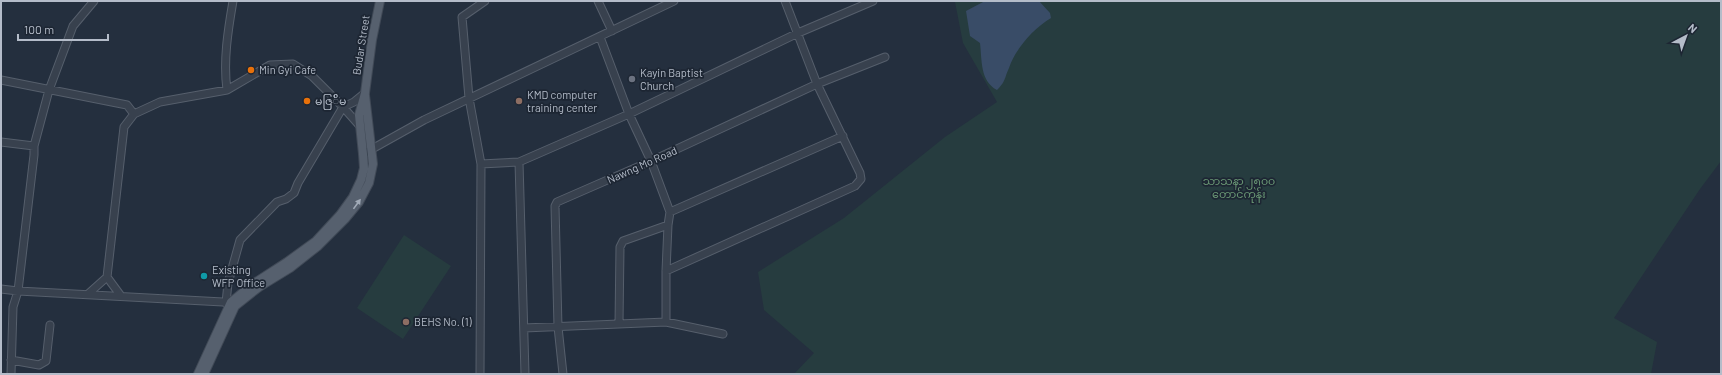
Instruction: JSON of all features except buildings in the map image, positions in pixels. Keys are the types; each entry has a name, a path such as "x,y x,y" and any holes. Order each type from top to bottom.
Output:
{"main road":[{"name":"Budar Street","path":"365,93 372,40 380,1"},
{"path":"365,93 359,115 359,125 367,152"},
{"path":"198,374 230,304 253,284 316,241 340,215 353,197 362,180 367,152 369,116 365,93"},
{"path":"204,374 230,304"}],"street":[{"path":"11,374 12,307 18,291 34,146 49,90 73,26 94,1"},
{"path":"228,90 225,74 233,1"},
{"path":"480,374 481,164 469,98 462,17 485,1"},
{"path":"598,1 612,31"},
{"path":"367,152 424,120 674,1"},
{"path":"666,271 859,182 861,179 860,173 843,136 817,84 785,1"},
{"path":"481,164 519,162 629,114 798,33 873,1"},
{"path":"600,37 629,114 651,161 670,212 666,271 666,322"},
{"name":"Nawng Mo Road","path":"563,374 558,327 555,206 561,200 651,161 817,84 885,57"},
{"path":"88,294 107,277 124,127 134,114 160,102 228,90 270,65 293,64 312,76 344,107 359,125"},
{"path":"1,80 127,105 134,114"},
{"path":"1,289 230,304 228,283 240,240 277,202 286,199 294,193 298,182 344,107 354,102 365,93"},
{"path":"670,212 843,136"},
{"path":"1,142 34,146"},
{"path":"519,162 525,374"},
{"path":"619,324 620,246 623,241 668,224"},
{"path":"107,277 121,296"},
{"path":"524,328 666,322 723,334"},
{"path":"11,360 39,365 43,364 46,361 50,325"}],"green space":[{"name":"သာသနာ ၂၅၀၀ တောင်ကုန်း","path":"956,1 1721,1 1721,161 1700,189 1614,318 1657,342 1651,374 794,374 814,353 764,310 758,272 844,218 945,137 997,102 963,43"},
{"path":"404,235 451,266 403,339 357,308"}],"water":[{"path":"985,1 1039,1 1050,13 1051,18 1032,33 1021,46 1012,61 1003,82 997,90 991,86 985,76 980,43 970,36 966,11"}],"place":[{"name":"Min Gyi Cafe","path":"251,70"},
{"name":"Kayin Baptist Church","path":"632,79"},
{"name":"မဇြ်ိမ","path":"307,101"},
{"name":"KMD computer training center","path":"519,101"},
{"name":"Existing WFP Office","path":"204,276"},
{"name":"BEHS No. (1)","path":"406,322"}]}
